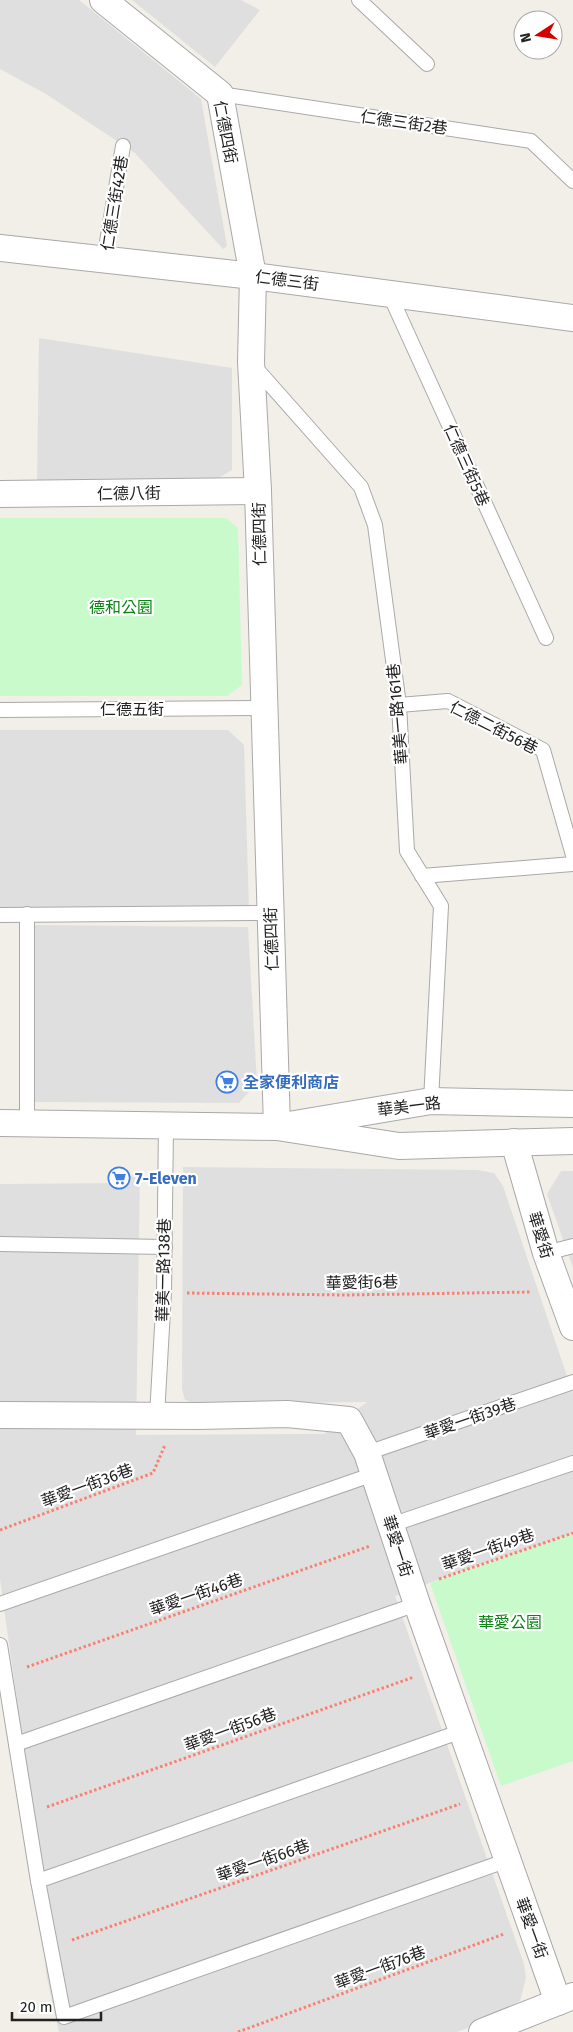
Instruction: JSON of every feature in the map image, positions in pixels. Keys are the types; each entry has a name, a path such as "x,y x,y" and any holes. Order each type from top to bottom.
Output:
{"street":[{"name":"仁德四街","path":"103,0 220,94 252,276 251,362 258,491 277,1128"},
{"name":"仁德三街","path":"0,248 389,292 573,318"},
{"name":"仁德八街","path":"0,494 258,491"},
{"name":"華美一路","path":"277,1128 431,1101 573,1104"},
{"name":"華美一路","path":"0,1123 166,1124 277,1128 399,1146 573,1142"},
{"name":"華愛街","path":"514,1142 546,1253 573,1327"},
{"name":"華愛一街","path":"0,1415 166,1416 287,1414 349,1420 370,1463 531,1925 566,1999 482,2032"}],"lane":[{"path":"359,0 427,64"},
{"name":"仁德三街2巷","path":"220,94 531,141 573,182"},
{"name":"仁德三街42巷","path":"104,260 123,146"},
{"name":"仁德三街5巷","path":"389,292 546,638"},
{"name":"華美一路161巷","path":"251,362 361,486 375,525 399,705 407,852 441,906 431,1101"},
{"name":"仁德二街56巷","path":"399,705 448,701 543,750 573,855"},
{"name":"仁德五街","path":"0,710 264,708"},
{"path":"422,876 573,864"},
{"path":"0,914 270,913"},
{"path":"27,914 27,1123"},
{"name":"華美一路138巷","path":"166,1124 164,1292 166,1416"},
{"path":"0,1244 165,1247"},
{"path":"546,1253 573,1246"},
{"name":"華愛一街39巷","path":"0,1604 370,1463 573,1382"},
{"path":"393,1531 573,1463"},
{"path":"16,1744 415,1596"},
{"path":"0,1645 38,1881 64,2017 508,1860"},
{"path":"38,1881 462,1731"}],"path":[{"name":"華愛街6巷","path":"164,1292 346,1296 561,1291"},
{"name":"華愛一街36巷","path":"0,1530 153,1473 166,1416"},
{"name":"華愛一街46巷","path":"5,1674 393,1531"},
{"name":"華愛一街49巷","path":"415,1596 573,1533"},
{"name":"華愛一街56巷","path":"28,1814 440,1668"},
{"name":"華愛一街66巷","path":"50,1948 485,1795"},
{"name":"華愛一街76巷","path":"238,2032 531,1925"}],"shaded area":[{"path":"0,0 79,0 201,99 227,246 223,249 135,153 46,94 0,69"},
{"path":"132,0 241,0 260,10 215,67"},
{"path":"39,338 232,368 232,470 217,479 37,481"},
{"path":"0,730 228,730 244,745 249,909 0,909"},
{"path":"33,925 248,927 257,1083 239,1103 33,1102"},
{"path":"183,1167 477,1170 494,1173 503,1186 573,1394 573,1534 453,1574 395,1596 524,1964 526,1978 520,2001 491,2019 457,2032 59,2032 46,1974 40,1866 0,1579 0,1184 121,1183 140,1170 136,1435 324,1434 367,1402 195,1404 185,1400 182,1389"},
{"path":"561,1171 573,1171 573,1268 547,1194"}],"green space":[{"name":"德和公園","path":"0,518 226,518 238,528 242,685 227,696 0,696"},
{"name":"華愛公園","path":"573,1534 573,1761 501,1786 430,1583"}],"place":[{"name":"全家便利商店","path":"227,1082"},
{"name":"7-Eleven","path":"119,1178"}]}
